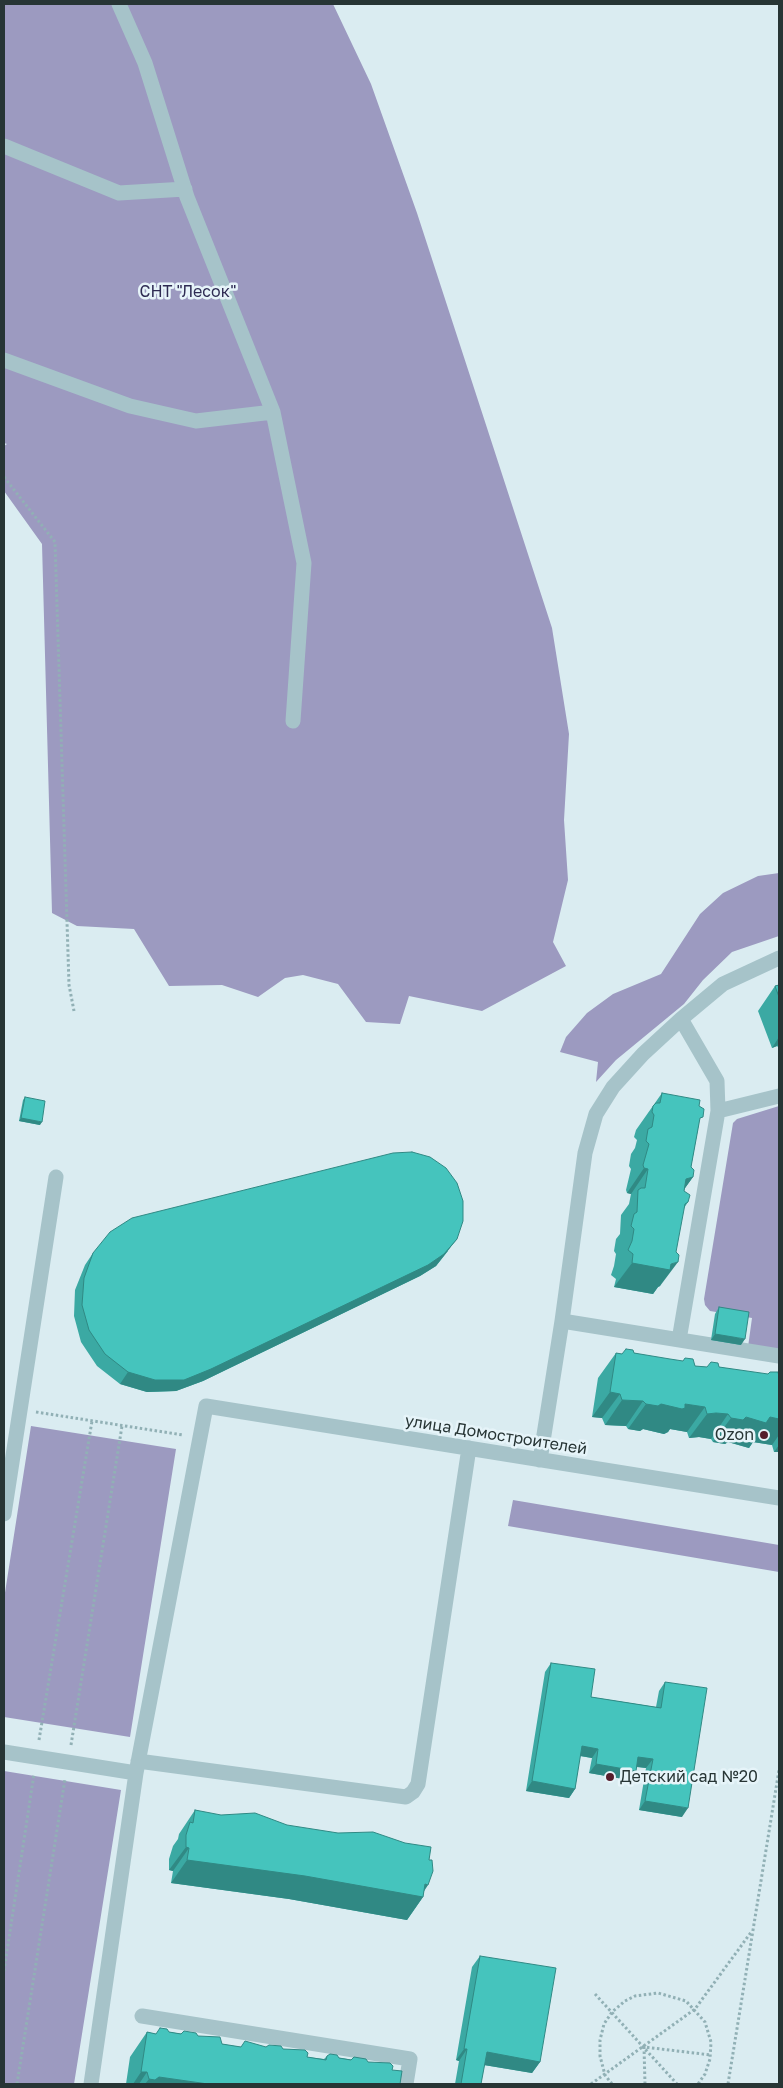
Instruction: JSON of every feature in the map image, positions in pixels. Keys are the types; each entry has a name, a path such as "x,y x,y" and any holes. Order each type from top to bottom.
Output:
{"street":[{"path":"119,4 145,63 185,189 273,412 304,564 293,721"},
{"path":"4,146 119,193 185,189"},
{"path":"4,360 130,406 196,422 273,412"},
{"path":"540,1460 562,1321 585,1153 596,1114 613,1087 644,1054 723,984 779,958"},
{"path":"679,1340 718,1111 717,1080 681,1020"},
{"path":"718,1111 779,1096"},
{"path":"4,1514 56,1177"},
{"path":"562,1321 779,1356"},
{"name":"улица Домостроителей","path":"201,1438 206,1406 779,1498"},
{"path":"91,2084 137,1767 201,1438"},
{"path":"4,1752 406,1797 413,1792 418,1784 469,1448"},
{"path":"142,2016 410,2060 406,2084"}],"path":[{"path":"4,477 55,542 69,985 74,1010"},
{"path":"20,1410 201,1438"},
{"path":"4,1971 92,1421"},
{"path":"728,2084 779,1770"},
{"path":"591,2084 695,2009 753,1931"},
{"path":"612,2084 605,2075 600,2056 600,2040 604,2024 612,2012 635,1996 658,1993 686,2001 695,2009 709,2032 710,2055 705,2074 698,2084"},
{"path":"595,1994 677,2084"},
{"path":"644,2047 710,2055"},
{"path":"644,2047 645,2084"}],"green space":[{"name":"СНТ \"Лесок\"","path":"4,4 333,4 371,84 417,213 552,628 569,734 564,820 568,880 553,942 566,966 482,1011 409,996 400,1024 366,1022 338,984 303,975 285,978 258,997 222,985 169,986 134,929 77,926 52,913 42,544 4,491 4,446 7,444 4,443"},
{"path":"779,873 779,936 732,952 703,980 684,1004 616,1060 596,1082 598,1062 560,1052 566,1037 587,1013 613,994 661,974 700,914 723,893 758,876"},
{"path":"779,1106 779,1349 748,1347 752,1318 710,1311 705,1305 704,1299 733,1123 737,1119"},
{"path":"31,1426 176,1449 130,1737 4,1717 4,1599"},
{"path":"513,1500 779,1545 779,1572 508,1526"},
{"path":"4,1771 121,1790 74,2084 4,2084"}],"building":[{"path":"779,985 779,997 775,986"},
{"path":"662,1093 700,1100 699,1106 704,1109 703,1117 700,1118 691,1167 694,1170 693,1177 686,1179 684,1191 690,1195 688,1202 685,1204 676,1252 679,1255 678,1262 671,1264 670,1270 632,1263 633,1254 628,1250 634,1229 631,1226 634,1214 637,1212 638,1190 645,1188 648,1169 644,1168 643,1165 649,1144 646,1141 648,1129 652,1127 653,1106 656,1103 660,1103"},
{"path":"25,1097 45,1101 42,1122 21,1118"},
{"path":"412,1152 430,1157 446,1168 457,1183 463,1201 463,1221 457,1239 444,1254 428,1265 211,1369 184,1380 155,1380 128,1372 105,1354 89,1330 82,1305 84,1278 93,1253 110,1232 132,1218 393,1153"},
{"path":"719,1307 749,1312 745,1339 715,1334"},
{"path":"626,1349 633,1350 634,1353 683,1361 685,1358 693,1359 695,1366 707,1367 711,1362 718,1363 719,1367 768,1374 770,1372 778,1372 779,1419 770,1417 766,1423 746,1417 743,1420 731,1418 728,1414 707,1414 705,1407 685,1404 685,1408 682,1409 661,1404 658,1406 646,1404 643,1401 622,1400 620,1394 610,1392 616,1353 622,1354"},
{"path":"551,1663 595,1669 591,1697 661,1708 665,1682 707,1688 688,1808 645,1801 653,1759 638,1757 636,1771 596,1764 598,1749 582,1746 575,1789 532,1781"},
{"path":"195,1810 221,1815 255,1813 287,1825 338,1833 373,1832 405,1843 431,1847 429,1860 432,1860 433,1871 428,1885 425,1884 423,1897 305,1876 187,1860 189,1848 186,1847 186,1835 190,1822 193,1823"},
{"path":"480,1956 556,1968 540,2062 487,2052 481,2084 461,2084 467,2049 464,2049"},
{"path":"160,2028 181,2034 184,2031 196,2033 198,2036 220,2037 222,2044 241,2047 245,2041 266,2047 269,2045 281,2046 283,2049 305,2050 308,2053 307,2057 326,2060 330,2054 351,2060 354,2057 366,2059 368,2062 390,2063 393,2066 392,2070 402,2071 400,2084 208,2084 159,2077 155,2080 149,2079 147,2072 141,2072 147,2032 156,2034"}],"place":[{"name":"Ozon","path":"764,1435"},
{"name":"Детский сад №20","path":"610,1777"}]}
